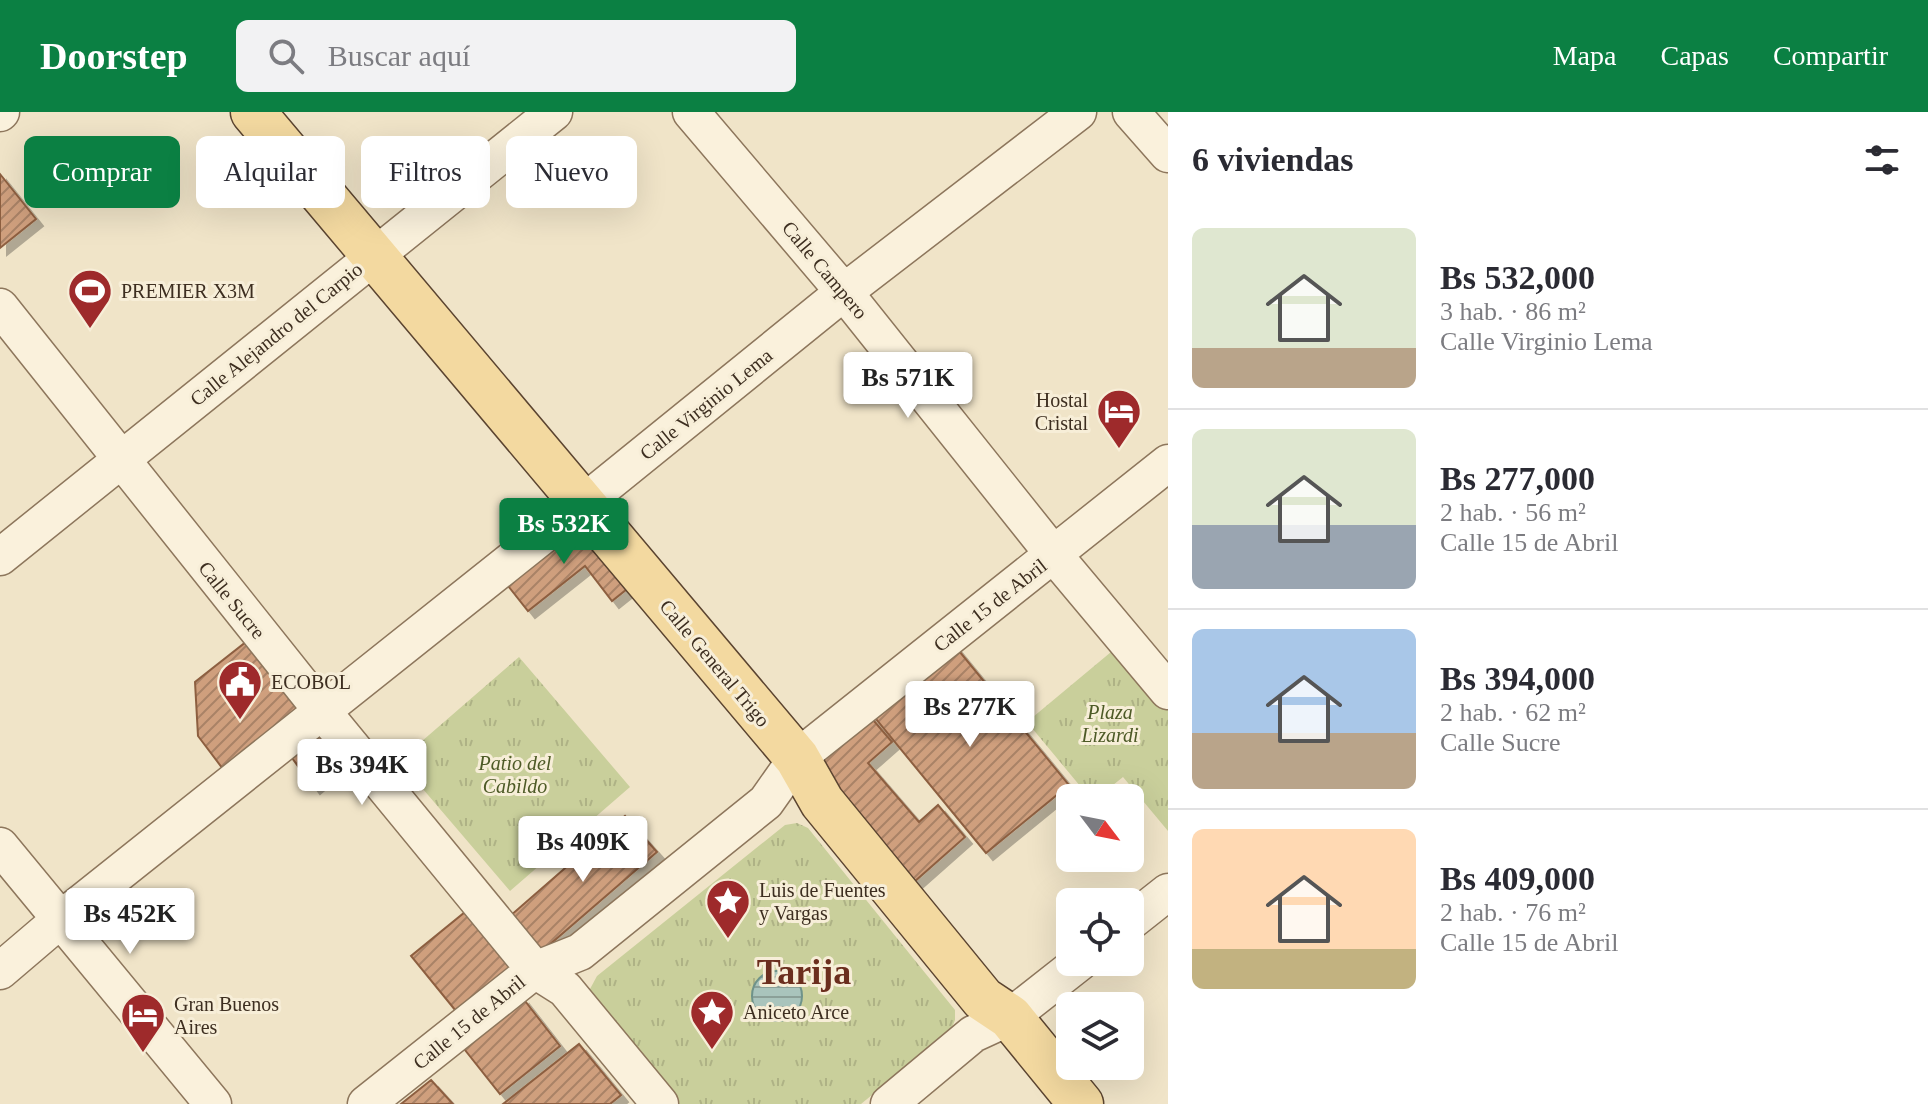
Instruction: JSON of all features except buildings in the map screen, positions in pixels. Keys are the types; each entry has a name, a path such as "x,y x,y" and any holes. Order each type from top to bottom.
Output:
{"main road":[{"name":"Calle General Trigo","path":"253,112 797,758 822,802 983,999 1010,1017 1081,1104"}],"street":[{"name":"Calle Alejandro del Carpio","path":"0,557 554,112"},
{"name":"Calle Campero","path":"691,112 844,292 1054,555 1168,691"},
{"name":"Calle Virginio Lema","path":"0,971 844,292 1078,112"},
{"path":"1131,112 1168,154"},
{"name":"Calle Sucre","path":"0,307 120,461 535,970 565,989 660,1104"},
{"name":"Calle 15 de Abril","path":"366,1104 535,970 580,952 766,802 797,758 1168,463"},
{"path":"0,846 213,1104"},
{"path":"1144,911 1168,892"},
{"path":"889,1104 973,1034 1010,1017 1062,976"}],"green space":[{"name":"Plaza Lizardi","path":"1117,647 1168,708 1168,831 1144,802 1144,784 1129,784 1123,777 1114,784 1078,784 1027,722"},
{"name":"Patio del Cabildo","path":"519,657 630,787 510,891 399,761"},
{"path":"797,823 808,828 955,1010 951,1030 861,1104 677,1104 594,1001 590,989 597,976 785,825"}],"water":[{"path":"777,971 794,979 802,996 794,1013 777,1021 760,1013 752,996 760,979"}],"place":[{"name":"PREMIER X3M","path":"90,330"},
{"name":"Hostal Cristal","path":"1119,450"},
{"name":"ECOBOL","path":"240,721"},
{"name":"Luis de Fuentes y Vargas","path":"728,940"},
{"name":"Aniceto Arce","path":"712,1051"},
{"name":"Gran Buenos Aires","path":"143,1054"}],"district":[{"name":"Tarija","path":"804,972"}]}
